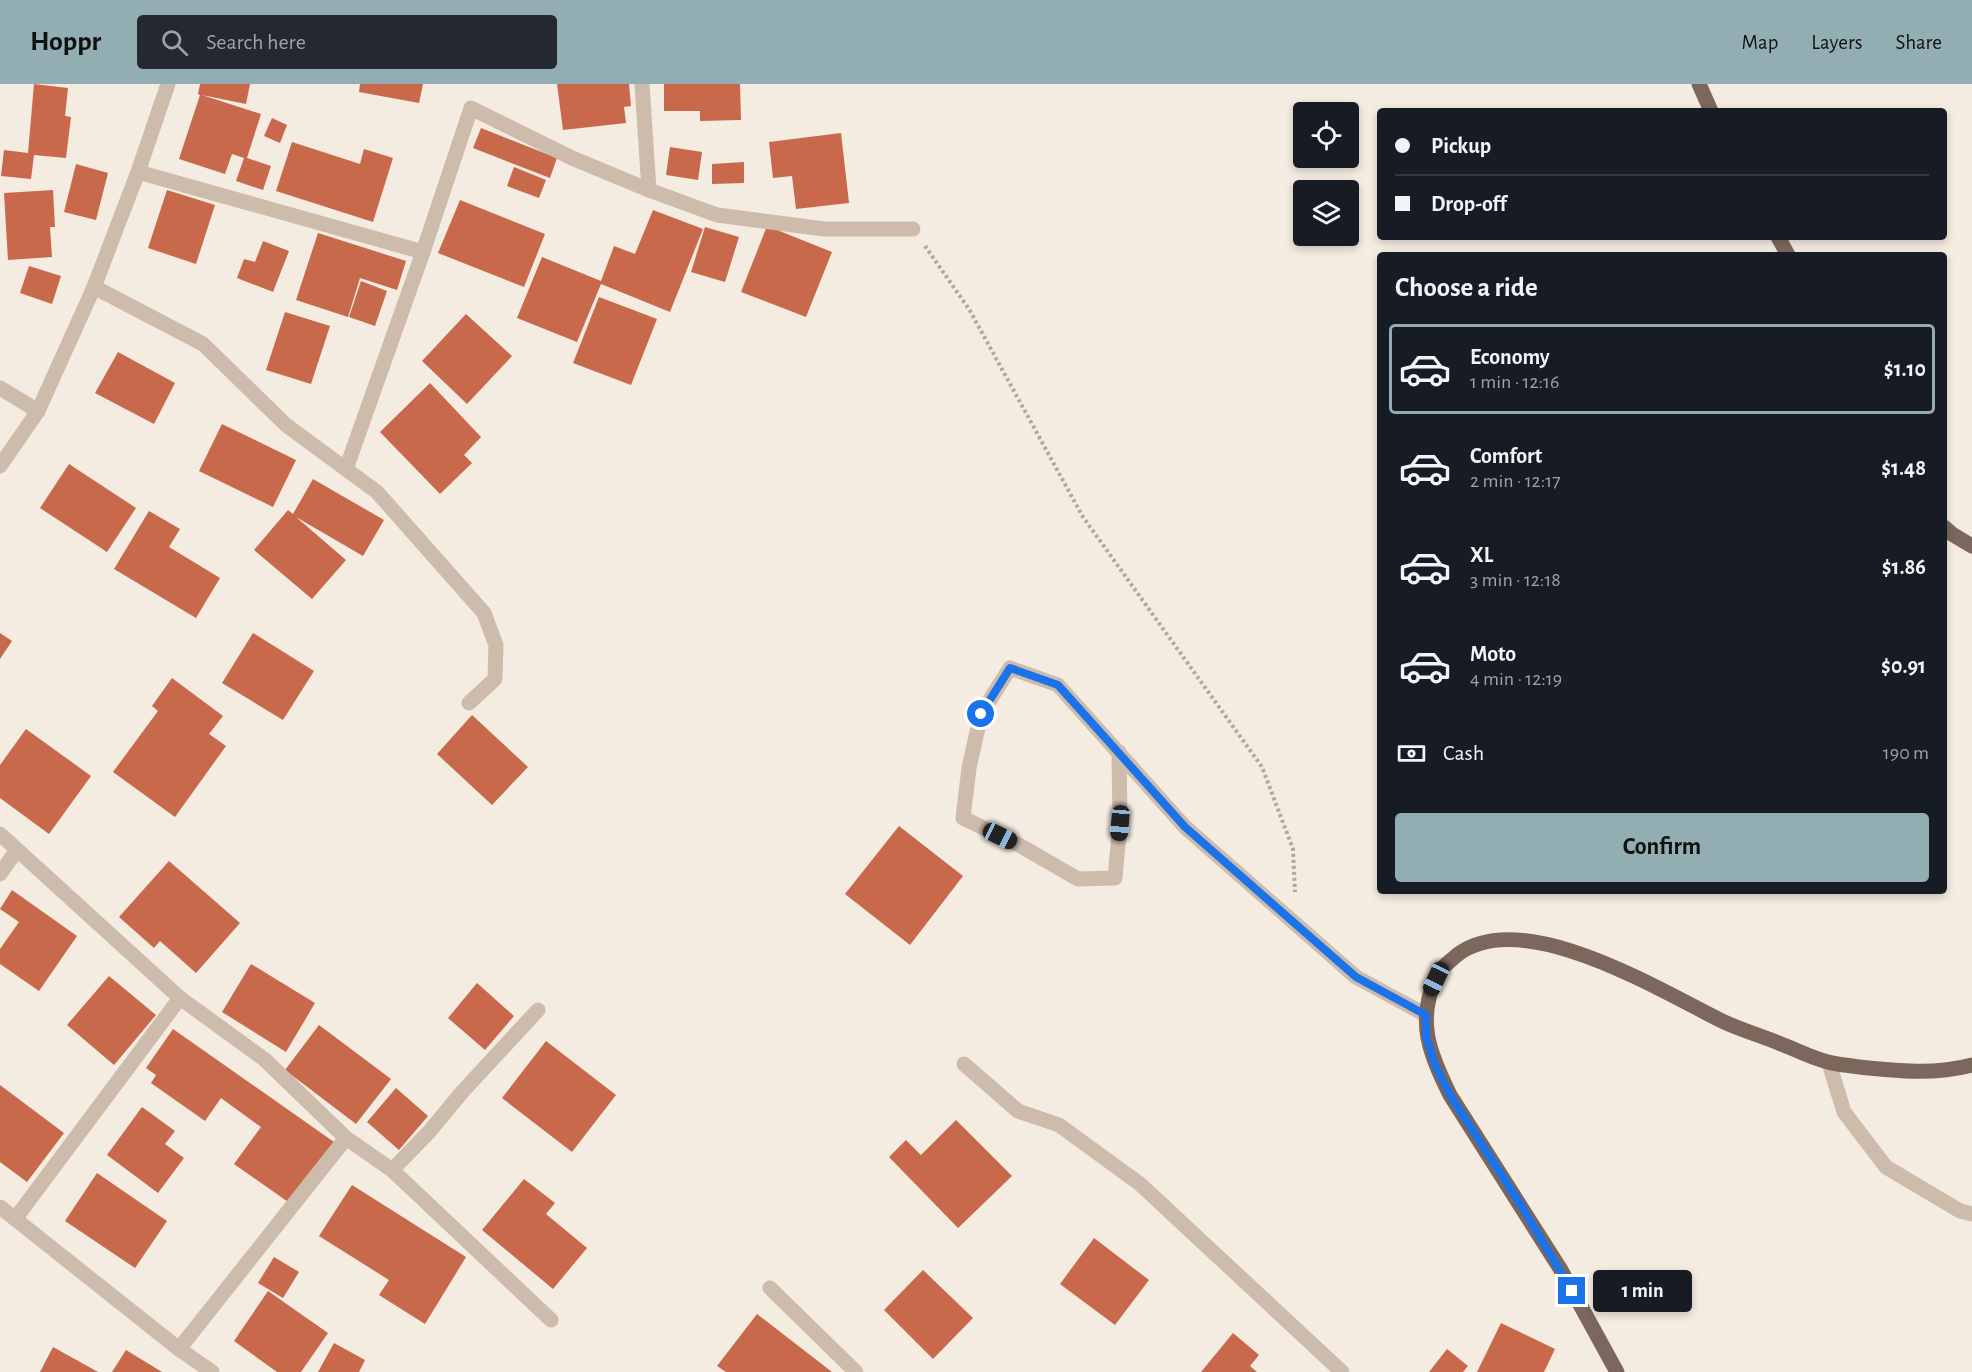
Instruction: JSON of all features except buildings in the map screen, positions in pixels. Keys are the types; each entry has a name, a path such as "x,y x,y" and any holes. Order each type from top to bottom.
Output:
{"main road":[{"path":"1700,84 1710,108"},
{"path":"1947,529 1972,546"},
{"path":"1617,1372 1556,1261 1450,1095 1435,1065 1426,1036 1426,1015 1431,990 1442,967 1469,946 1514,938 1563,948 1626,972 1725,1022 1829,1063 1899,1072 1958,1069 1972,1065"}],"street":[{"path":"0,465 38,411 94,287 138,171 167,84"},
{"path":"642,84 649,190"},
{"path":"346,469 471,108 572,158 717,215 824,229 913,229"},
{"path":"138,171 423,252"},
{"path":"94,287 203,344 286,425 377,492 484,613 496,645 495,679 469,703"},
{"path":"0,388 38,411"},
{"path":"1119,752 1120,823 1115,878 1078,879 1019,845 963,818 969,768 981,714 1010,668 1058,685 1119,752 1185,827 1356,977 1426,1015"},
{"path":"0,834 180,998 264,1059 346,1138 392,1170 551,1320"},
{"path":"0,874 17,850"},
{"path":"15,1219 180,998"},
{"path":"392,1170 538,1010"},
{"path":"1829,1063 1844,1112 1886,1167 1960,1211 1972,1214"},
{"path":"964,1064 1018,1111 1059,1125 1140,1184 1342,1372"},
{"path":"179,1349 346,1138"},
{"path":"0,1207 179,1349 212,1372"},
{"path":"770,1288 856,1372"}],"path":[{"path":"913,229 969,309 1083,517 1262,767 1293,849 1298,926"}],"route":[{"path":"981,714 1010,668 1058,685 1185,827 1356,977 1426,1015 1426,1036 1435,1065 1450,1095 1522,1207 1572,1291"}]}
